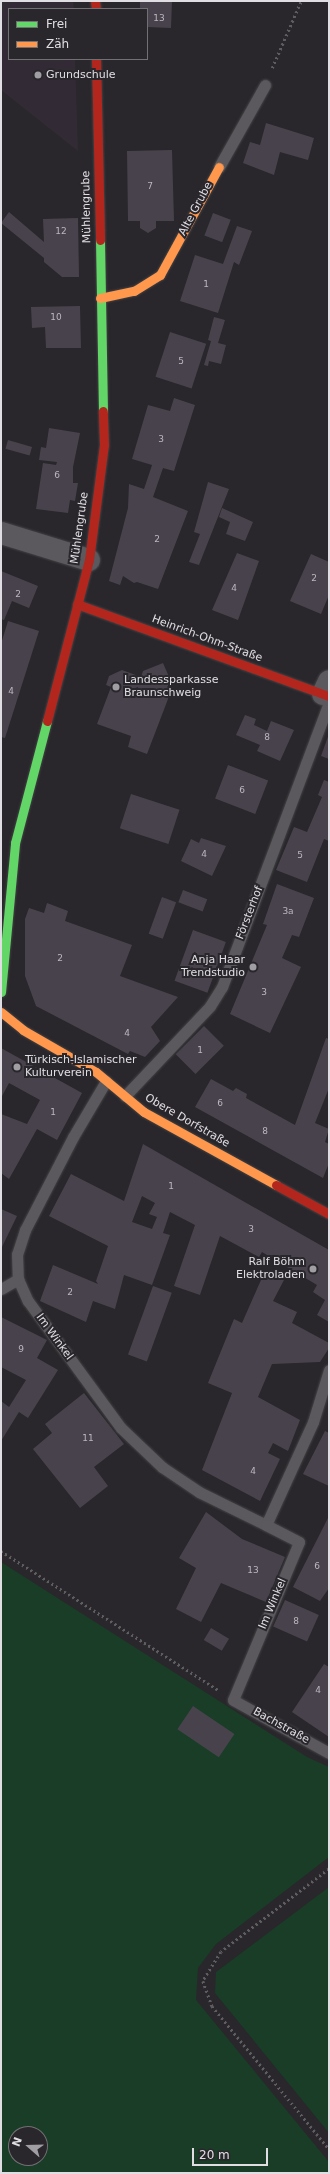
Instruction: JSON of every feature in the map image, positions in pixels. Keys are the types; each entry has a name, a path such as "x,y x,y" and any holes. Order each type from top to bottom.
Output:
{"street":[{"name":"Mühlengrube","path":"1,992 15,843 76,604 89,560 104,445 96,60"},
{"name":"Alte Grube","path":"100,298 134,291 160,275 219,167"},
{"path":"1,533 89,560"},
{"name":"Heinrich-Ohm-Straße","path":"76,604 328,693"},
{"name":"Obere Dorfstraße","path":"1,1012 23,1030 106,1081 144,1112 329,1214"}],"lane":[{"name":"Alte Grube","path":"219,167 264,85"},
{"name":"Försterhof","path":"125,1096 210,1006 222,987 328,693"},
{"name":"Im Winkel","path":"106,1081 73,1137 25,1230 17,1254 18,1279 28,1301 122,1428 162,1467 199,1492 299,1542 233,1700"},
{"path":"1,1289 18,1279"},
{"path":"266,1525 313,1422 329,1370"},
{"name":"Bachstraße","path":"233,1700 329,1753"}],"path":[{"path":"264,85 301,1"},
{"path":"1,1551 233,1700"},
{"path":"329,1869 221,1952 203,1981 212,2006 329,2149"}],"shaded area":[{"name":"Grundschule","path":"1,1 73,1 74,8 8,8 8,60 75,60 78,151 1,90"}],"green space":[{"path":"1,1562 307,1757 329,1767 329,1857 216,1944 198,1968 196,2000 329,2162 329,2173 1,2173"},
{"path":"329,1887 329,2133 215,1993 216,1972"}],"building":[{"path":"140,1 172,1 171,28 148,27 148,8 140,8"},
{"path":"266,123 314,138 308,160 280,152 274,175 243,163 250,142 260,145"},
{"path":"172,150 174,221 156,221 156,228 148,233 140,228 140,221 128,221 127,151"},
{"path":"9,212 44,242 43,219 78,218 79,277 62,277 44,262 44,258 1,223"},
{"path":"213,213 231,220 222,242 204,235"},
{"path":"237,226 252,231 239,265 234,262 218,313 180,301 195,255 223,264"},
{"path":"80,306 81,348 46,348 45,327 32,328 31,307"},
{"path":"214,317 225,320 218,343 226,345 221,364 209,361 208,366 204,365 211,341 208,340"},
{"path":"170,332 206,344 192,388 155,377"},
{"path":"174,398 195,405 174,471 163,468 153,497 188,511 158,589 137,582 134,583 123,576 120,585 109,581 128,508 129,484 144,489 152,465 132,459 148,405 170,411"},
{"path":"49,428 80,433 73,467 73,483 78,483 75,501 70,500 68,513 36,509 43,463 56,465 57,462 39,460 41,447 46,448"},
{"path":"8,440 32,447 30,456 6,449"},
{"path":"208,482 229,489 199,565 189,562 200,534 194,532"},
{"path":"222,508 253,522 245,541 226,534 230,522 219,517"},
{"path":"237,553 259,561 238,620 212,610"},
{"path":"311,554 329,562 329,595 321,614 290,601"},
{"path":"1,571 38,586 29,608 12,601 4,620 1,619"},
{"path":"8,621 39,631 5,738 1,737 1,644"},
{"path":"163,663 173,686 147,754 128,747 131,736 97,724 111,687 106,685 109,676 122,670 141,677 143,671"},
{"path":"245,715 256,719 254,725 267,731 271,721 294,730 280,761 257,751 260,745 236,735"},
{"path":"329,734 329,759 321,756"},
{"path":"228,765 268,780 255,814 215,799"},
{"path":"324,780 329,782 329,841 324,839 307,882 276,870 294,827 307,832 322,797 318,795"},
{"path":"131,794 180,810 168,844 120,828"},
{"path":"201,838 226,846 212,876 181,861 191,839 199,843"},
{"path":"277,884 314,898 299,937 292,935 282,958 301,967 270,1033 230,1014 267,925 263,924"},
{"path":"183,890 207,899 203,911 178,902"},
{"path":"162,897 176,902 163,939 149,934"},
{"path":"47,903 68,911 65,921 132,945 120,976 178,997 151,1027 160,1041 145,1057 130,1051 128,1054 36,1006 25,976 25,919 29,908 44,913"},
{"path":"193,930 226,942 207,993 175,981"},
{"path":"204,1026 224,1046 196,1074 176,1054"},
{"path":"326,1038 329,1039 329,1088 315,1123 329,1129 325,1142 329,1144 329,1163 323,1178 195,1107 211,1079 233,1091 236,1088 247,1094 246,1098 295,1125"},
{"path":"1,1048 82,1093 57,1140 37,1129 9,1179 1,1173 1,1114 27,1124 40,1100 9,1083 1,1098"},
{"path":"143,1144 329,1250 329,1322 317,1315 325,1300 313,1292 317,1285 262,1252 259,1257 220,1236 200,1295 174,1286 195,1225 170,1212 163,1233 170,1235 152,1285 124,1275 115,1309 93,1301 86,1322 40,1301 53,1265 98,1284 96,1281 108,1246 49,1216 71,1174 124,1201","holes":["142,1196 155,1203 149,1214 157,1217 152,1229 132,1222"]},
{"path":"1,1209 17,1216 1,1249"},
{"path":"265,1271 284,1280 273,1301 297,1312 292,1323 329,1343 329,1348 320,1362 272,1364 258,1397 300,1420 288,1451 273,1443 268,1453 280,1459 260,1501 202,1470 232,1393 208,1383 234,1319 242,1323"},
{"path":"153,1286 172,1293 147,1361 128,1355"},
{"path":"1,1317 47,1340 37,1358 58,1370 28,1418 19,1412 1,1441 1,1401 9,1407 26,1380 1,1367"},
{"path":"84,1393 124,1444 94,1467 108,1486 80,1508 33,1449 52,1433 45,1424"},
{"path":"325,1431 329,1433 329,1486 303,1474"},
{"path":"206,1512 242,1539 285,1557 266,1602 221,1583 201,1622 176,1609 196,1568 179,1558"},
{"path":"329,1516 329,1588 320,1601 293,1587"},
{"path":"285,1600 319,1615 307,1642 273,1626"},
{"path":"211,1628 229,1639 222,1651 204,1640"},
{"path":"324,1664 329,1667 329,1737 292,1712"},
{"path":"193,1706 234,1734 219,1757 177,1729"}],"traffic: fast":[{"path":"100,240 103,411"},
{"path":"1,992 15,843 47,721"}],"traffic: slow":[{"path":"100,298 134,291 160,275 219,167"},
{"path":"1,1012 23,1030 96,1072 144,1112 276,1185"}],"traffic: jam":[{"path":"95,1 96,8"},
{"path":"96,60 100,240"},
{"path":"47,721 89,560 104,445 103,411"},
{"path":"77,604 329,696"},
{"path":"276,1185 329,1214"}],"place":[{"name":"Grundschule","path":"38,75"},
{"name":"Landessparkasse Braunschweig","path":"116,687"},
{"name":"Anja Haar Trendstudio","path":"253,967"},
{"name":"Türkisch-Islamischer Kulturverein","path":"17,1067"},
{"name":"Ralf Böhm Elektroladen","path":"313,1269"}]}
